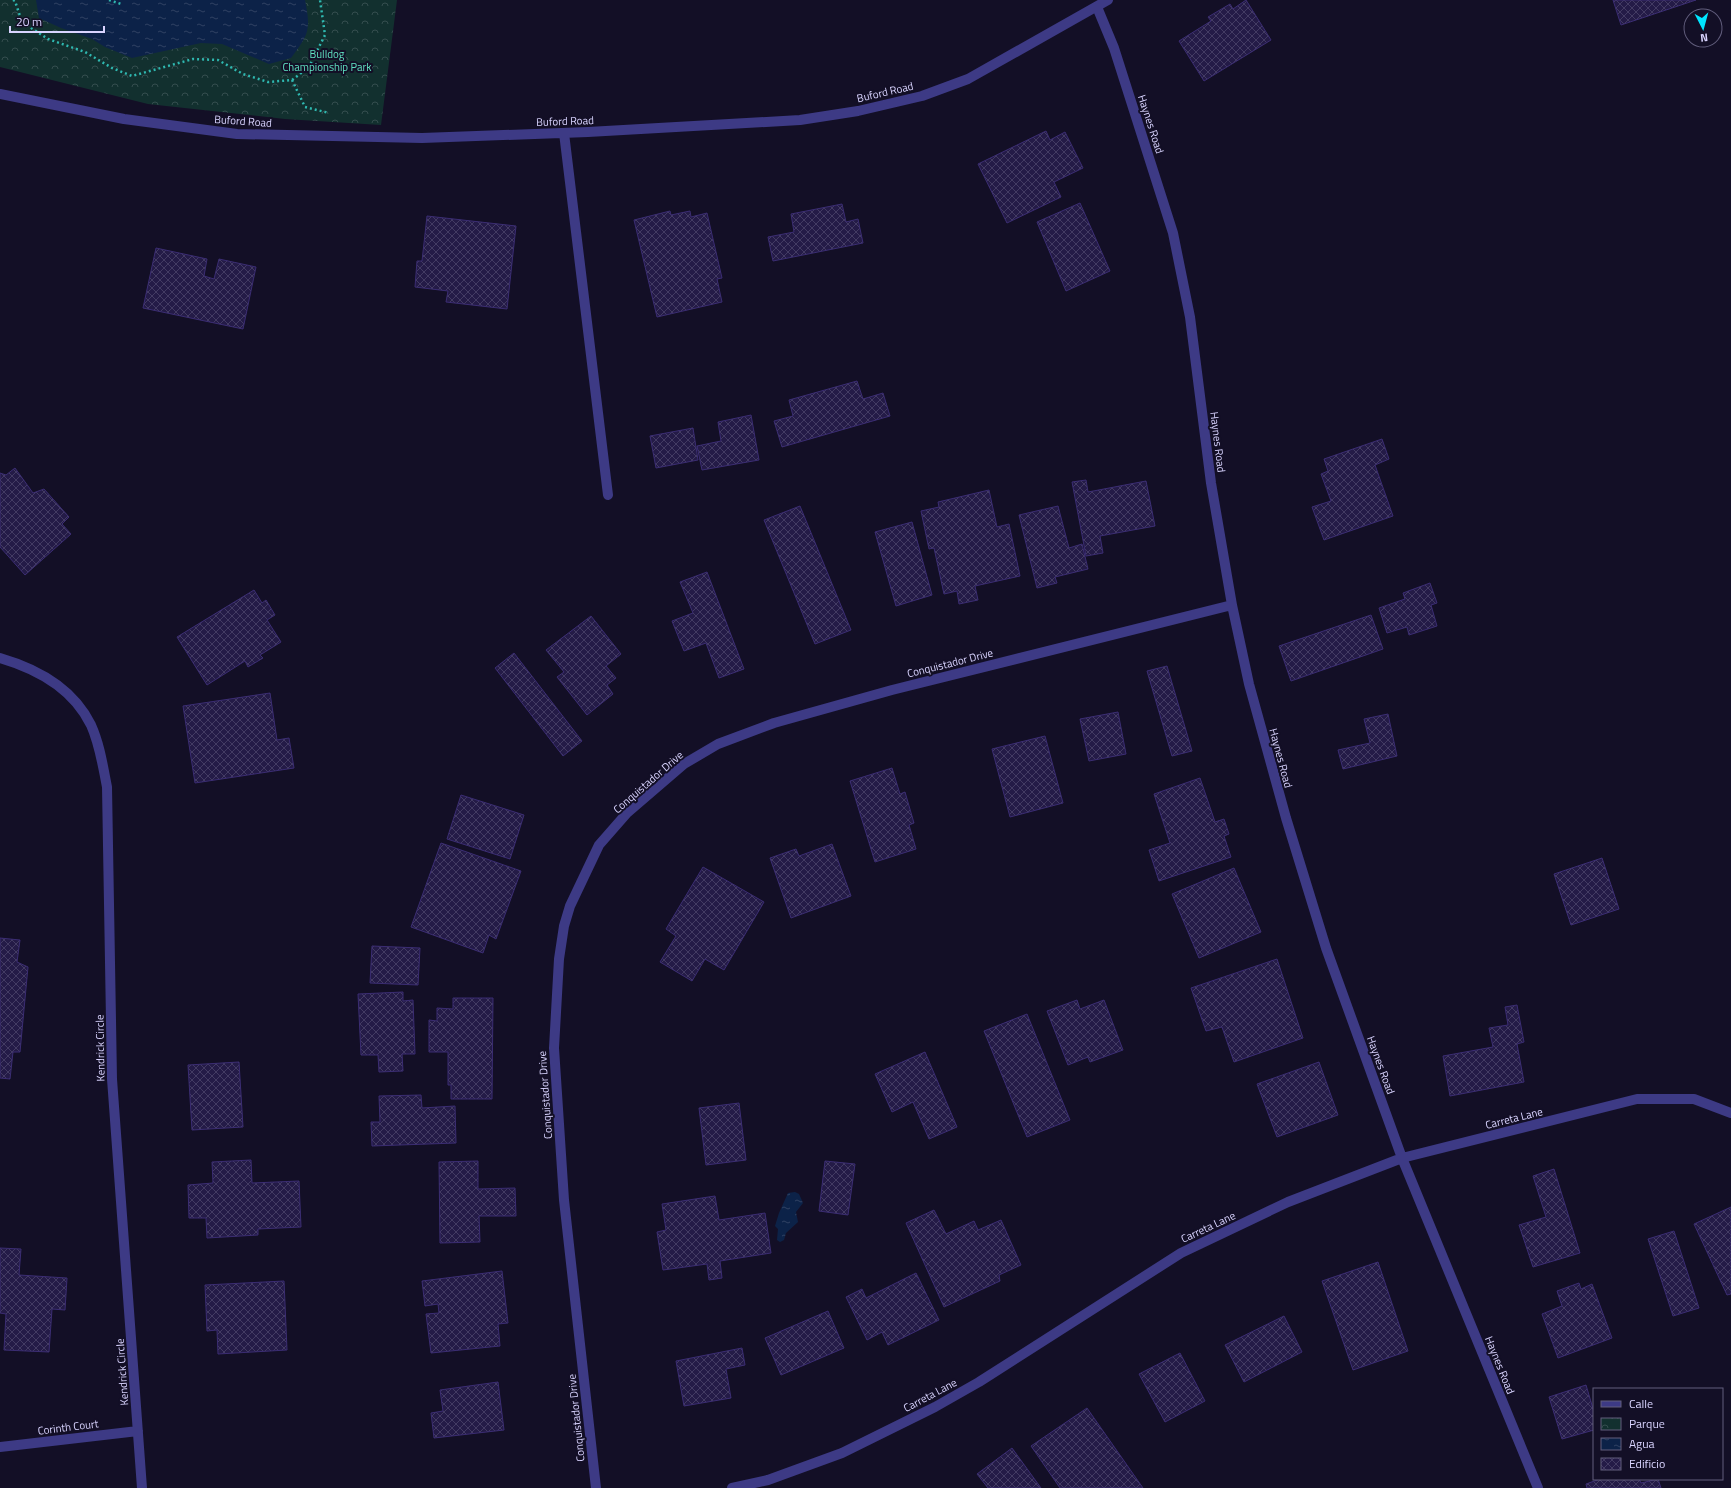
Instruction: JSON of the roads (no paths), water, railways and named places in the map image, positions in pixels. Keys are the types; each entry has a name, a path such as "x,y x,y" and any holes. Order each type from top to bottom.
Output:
{"street":[{"name":"Buford Road","path":"0,94 124,119 237,134 422,138 564,133 800,120 858,111 922,96 968,79 1108,0"},
{"name":"Haynes Road","path":"1097,7 1114,48 1173,233 1190,317 1211,483 1232,605 1249,684 1286,818 1326,948 1402,1158 1538,1488"},
{"path":"564,133 608,495"},
{"name":"Conquistador Drive","path":"596,1488 564,1200 554,1048 559,959 564,926 570,906 599,845 627,813 684,764 718,744 774,723 892,690 1232,605"},
{"name":"Kendrick Circle","path":"0,658 41,673 59,686 77,704 90,725 96,740 107,788 112,1079 142,1488"},
{"name":"Carreta Lane","path":"732,1488 768,1480 842,1453 935,1407 979,1382 1181,1253 1288,1202 1402,1158 1636,1099 1694,1099 1731,1113"},
{"name":"Corinth Court","path":"0,1448 138,1431"}],"water":[{"path":"36,0 305,0 308,25 302,43 291,58 269,64 222,44 201,43 132,58 105,47 92,39 39,18"},
{"path":"795,1192 799,1194 803,1203 796,1212 798,1222 786,1233 784,1240 780,1242 777,1240 778,1229 775,1226 788,1193"}],"park label":[{"name":"Bulldog Championship Park","path":"327,60"}]}
